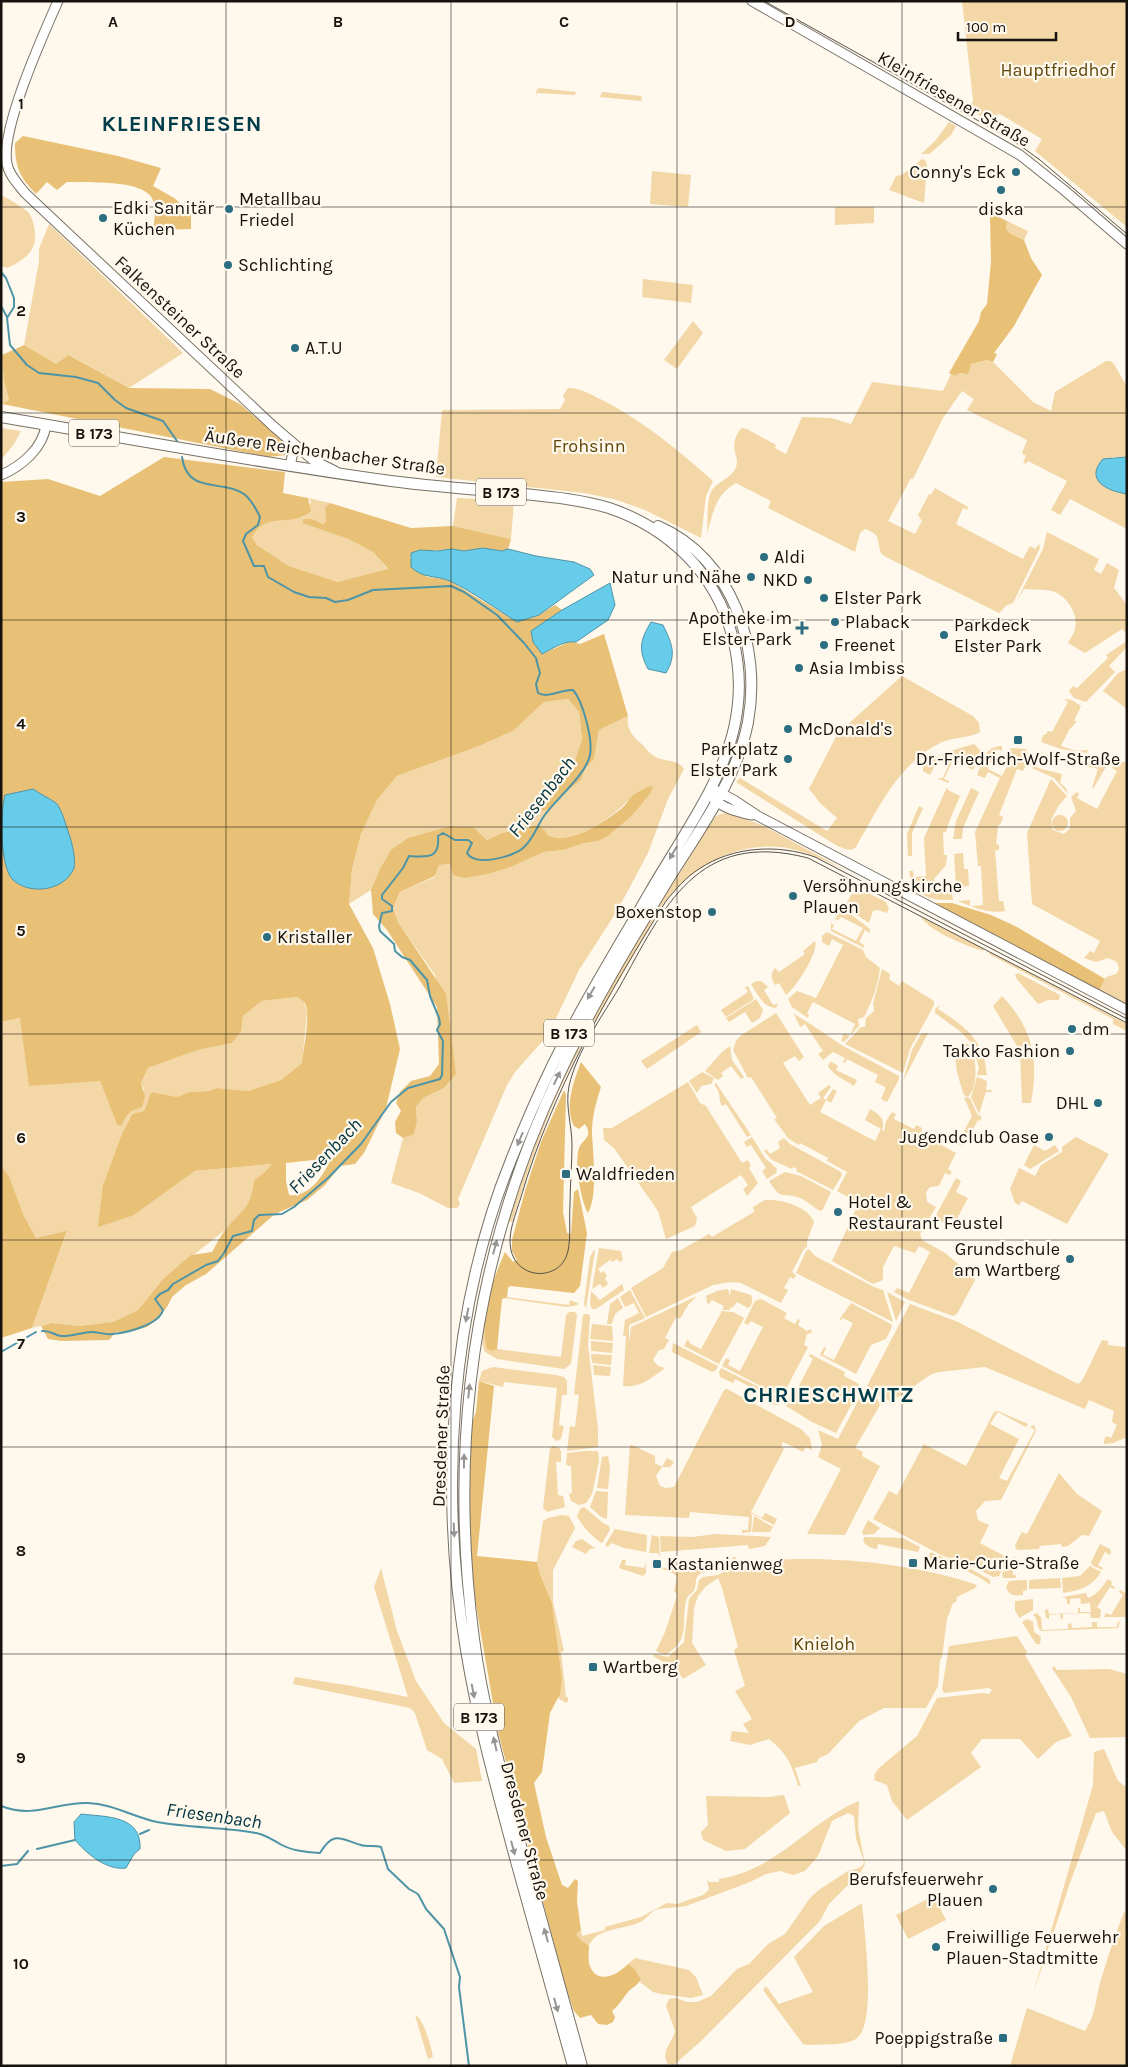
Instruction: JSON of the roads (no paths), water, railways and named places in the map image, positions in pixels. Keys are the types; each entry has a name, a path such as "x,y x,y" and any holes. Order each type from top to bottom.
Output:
{"main road":[{"name":"Äußere Reichenbacher Straße","path":"1,417 295,467 402,482 556,497 598,505 665,529 688,544 707,563 728,592 744,629 749,653 752,679 750,708 741,747 719,797"},
{"name":"Äußere Reichenbacher Straße","path":"642,521 673,543 700,571 722,606 734,641 739,674 738,710 730,742 709,790"},
{"name":"Dresdener Straße","path":"573,2066 487,1754 464,1643 454,1523 456,1387 469,1305 487,1230 499,1192 534,1105 581,1011 709,790"},
{"name":"B 173","path":"582,2066 508,1795 480,1676 466,1571 463,1522 466,1412 475,1342 489,1272 520,1166 542,1109 601,995 719,797"}],"street":[{"name":"Falkensteiner Straße","path":"58,1 33,58 11,124 6,149 7,164 13,178 25,193 288,440 313,460 338,473"},
{"name":"Kleinfriesener Straße","path":"752,1 1020,155 1127,244"},
{"path":"1,475 31,454 45,434 46,425"},
{"path":"288,440 293,452 295,467"},
{"path":"295,467 302,451"},
{"path":"709,790 730,808 758,816 1127,1010"}],"water":[{"path":"1127,457 1127,494 1112,490 1100,483 1096,473 1103,459"},
{"path":"483,548 502,551 508,549 574,562 590,569 594,575 539,615 517,622 459,585 445,579 425,575 411,567 411,553 420,550 437,551 452,549 464,551"},
{"path":"610,583 615,605 608,620 576,642 554,647 542,654 533,642 531,631 562,610"},
{"path":"651,622 663,625 671,644 671,660 666,673 648,669 643,656 644,634"},
{"path":"33,789 58,806 70,837 74,856 74,868 63,882 55,886 37,889 28,888 12,879 5,862 2,839 2,814 5,795"},
{"path":"81,1814 111,1817 129,1824 135,1830 139,1838 140,1849 134,1854 126,1868 112,1867 104,1864 75,1840 74,1822"}],"waterway":[{"name":"Friesenbach","path":"1,272 6,278 14,298 14,307 7,318 10,345 27,365 39,373 76,377 98,383 126,408 163,421 177,441"},
{"path":"1,306 7,317"},
{"name":"Friesenbach","path":"42,1331 61,1336 92,1332 112,1334 133,1330 149,1324 163,1310 155,1299 160,1294 168,1290 173,1284 206,1265 218,1261 233,1236 252,1231 254,1220 259,1215 282,1214 294,1207 328,1178 361,1144 391,1102 408,1088 440,1079 442,1075 443,1041 437,1030 440,1024 439,1018 430,996 427,980 410,960 402,957 395,951 394,944 380,931 379,926 382,913 392,911 392,906 382,899 382,895 403,868 409,856 422,857 435,853 438,836 443,833 455,840 468,840 472,843 467,853 471,857 478,859 486,860 503,857 523,848 530,841 549,809 583,771 590,755 589,731 584,711 577,695 573,690 546,695 538,693 536,684 540,673 536,658 497,615 464,592 451,586 373,590 348,600 335,602 326,598 309,597 294,592 268,577 264,566 254,566 243,541 246,534 258,525 260,517 254,505 244,494 226,487 207,484 191,477 185,469 182,457"},
{"name":"Friesenbach","path":"1,1352 36,1332"},
{"name":"Friesenbach","path":"1,1806 24,1811 76,1803 97,1804 157,1822 256,1833 299,1851 320,1853 330,1841 339,1838 363,1846 381,1847 388,1869 409,1889 418,1894 426,1909 444,1929 460,1977 459,1987 469,2066"},
{"path":"140,1834 149,1830"},
{"path":"37,1849 75,1840"},
{"path":"1,1866 17,1864 28,1851"}],"tram line":[{"path":"764,1 1011,139 1040,160 1127,234"},
{"path":"1127,1019 815,857 786,850 771,849 741,852 712,861 694,872 666,901 623,972 583,1044 565,1081 534,1158 511,1230 510,1244 513,1257 522,1267 534,1273 547,1273 554,1270 565,1259 569,1240 572,1152 568,1093 573,1073 590,1035 652,929 669,904 689,882 711,865 738,855 770,852 808,858 1127,1023"}],"place":[{"name":"Conny's Eck","path":"1016,172"},
{"name":"diska","path":"1001,190"},
{"name":"Metallbau Friedel","path":"229,209"},
{"name":"Edki Sanitär Küchen","path":"103,218"},
{"name":"Schlichting","path":"228,265"},
{"name":"A.T.U","path":"295,348"},
{"name":"Aldi","path":"764,557"},
{"name":"Natur und Nähe","path":"751,577"},
{"name":"NKD","path":"808,580"},
{"name":"Elster Park","path":"824,598"},
{"name":"Plaback","path":"835,622"},
{"name":"Apotheke im Elster-Park","path":"802,628"},
{"name":"Parkdeck Elster Park","path":"944,635"},
{"name":"Freenet","path":"824,645"},
{"name":"Asia Imbiss","path":"799,668"},
{"name":"McDonald's","path":"788,729"},
{"name":"Dr.-Friedrich-Wolf-Straße","path":"1018,740"},
{"name":"Parkplatz Elster Park","path":"788,759"},
{"name":"Versöhnungskirche Plauen","path":"793,896"},
{"name":"Boxenstop","path":"712,912"},
{"name":"Kristaller","path":"267,937"},
{"name":"dm","path":"1072,1029"},
{"name":"Takko Fashion","path":"1070,1051"},
{"name":"DHL","path":"1098,1103"},
{"name":"Jugendclub Oase","path":"1049,1137"},
{"name":"Waldfrieden","path":"566,1174"},
{"name":"Hotel & Restaurant Feustel","path":"838,1212"},
{"name":"Grundschule am Wartberg","path":"1070,1259"},
{"name":"Marie-Curie-Straße","path":"913,1563"},
{"name":"Kastanienweg","path":"657,1564"},
{"name":"Wartberg","path":"593,1667"},
{"name":"Berufsfeuerwehr Plauen","path":"993,1889"},
{"name":"Freiwillige Feuerwehr Plauen-Stadtmitte","path":"936,1947"},
{"name":"Poeppigstraße","path":"1003,2038"}],"district":[{"name":"KLEINFRIESEN","path":"182,124"},
{"name":"CHRIESCHWITZ","path":"829,1395"}],"park label":[{"name":"Hauptfriedhof","path":"1058,70"},
{"name":"Frohsinn","path":"589,446"},
{"name":"Knieloh","path":"824,1644"}]}
